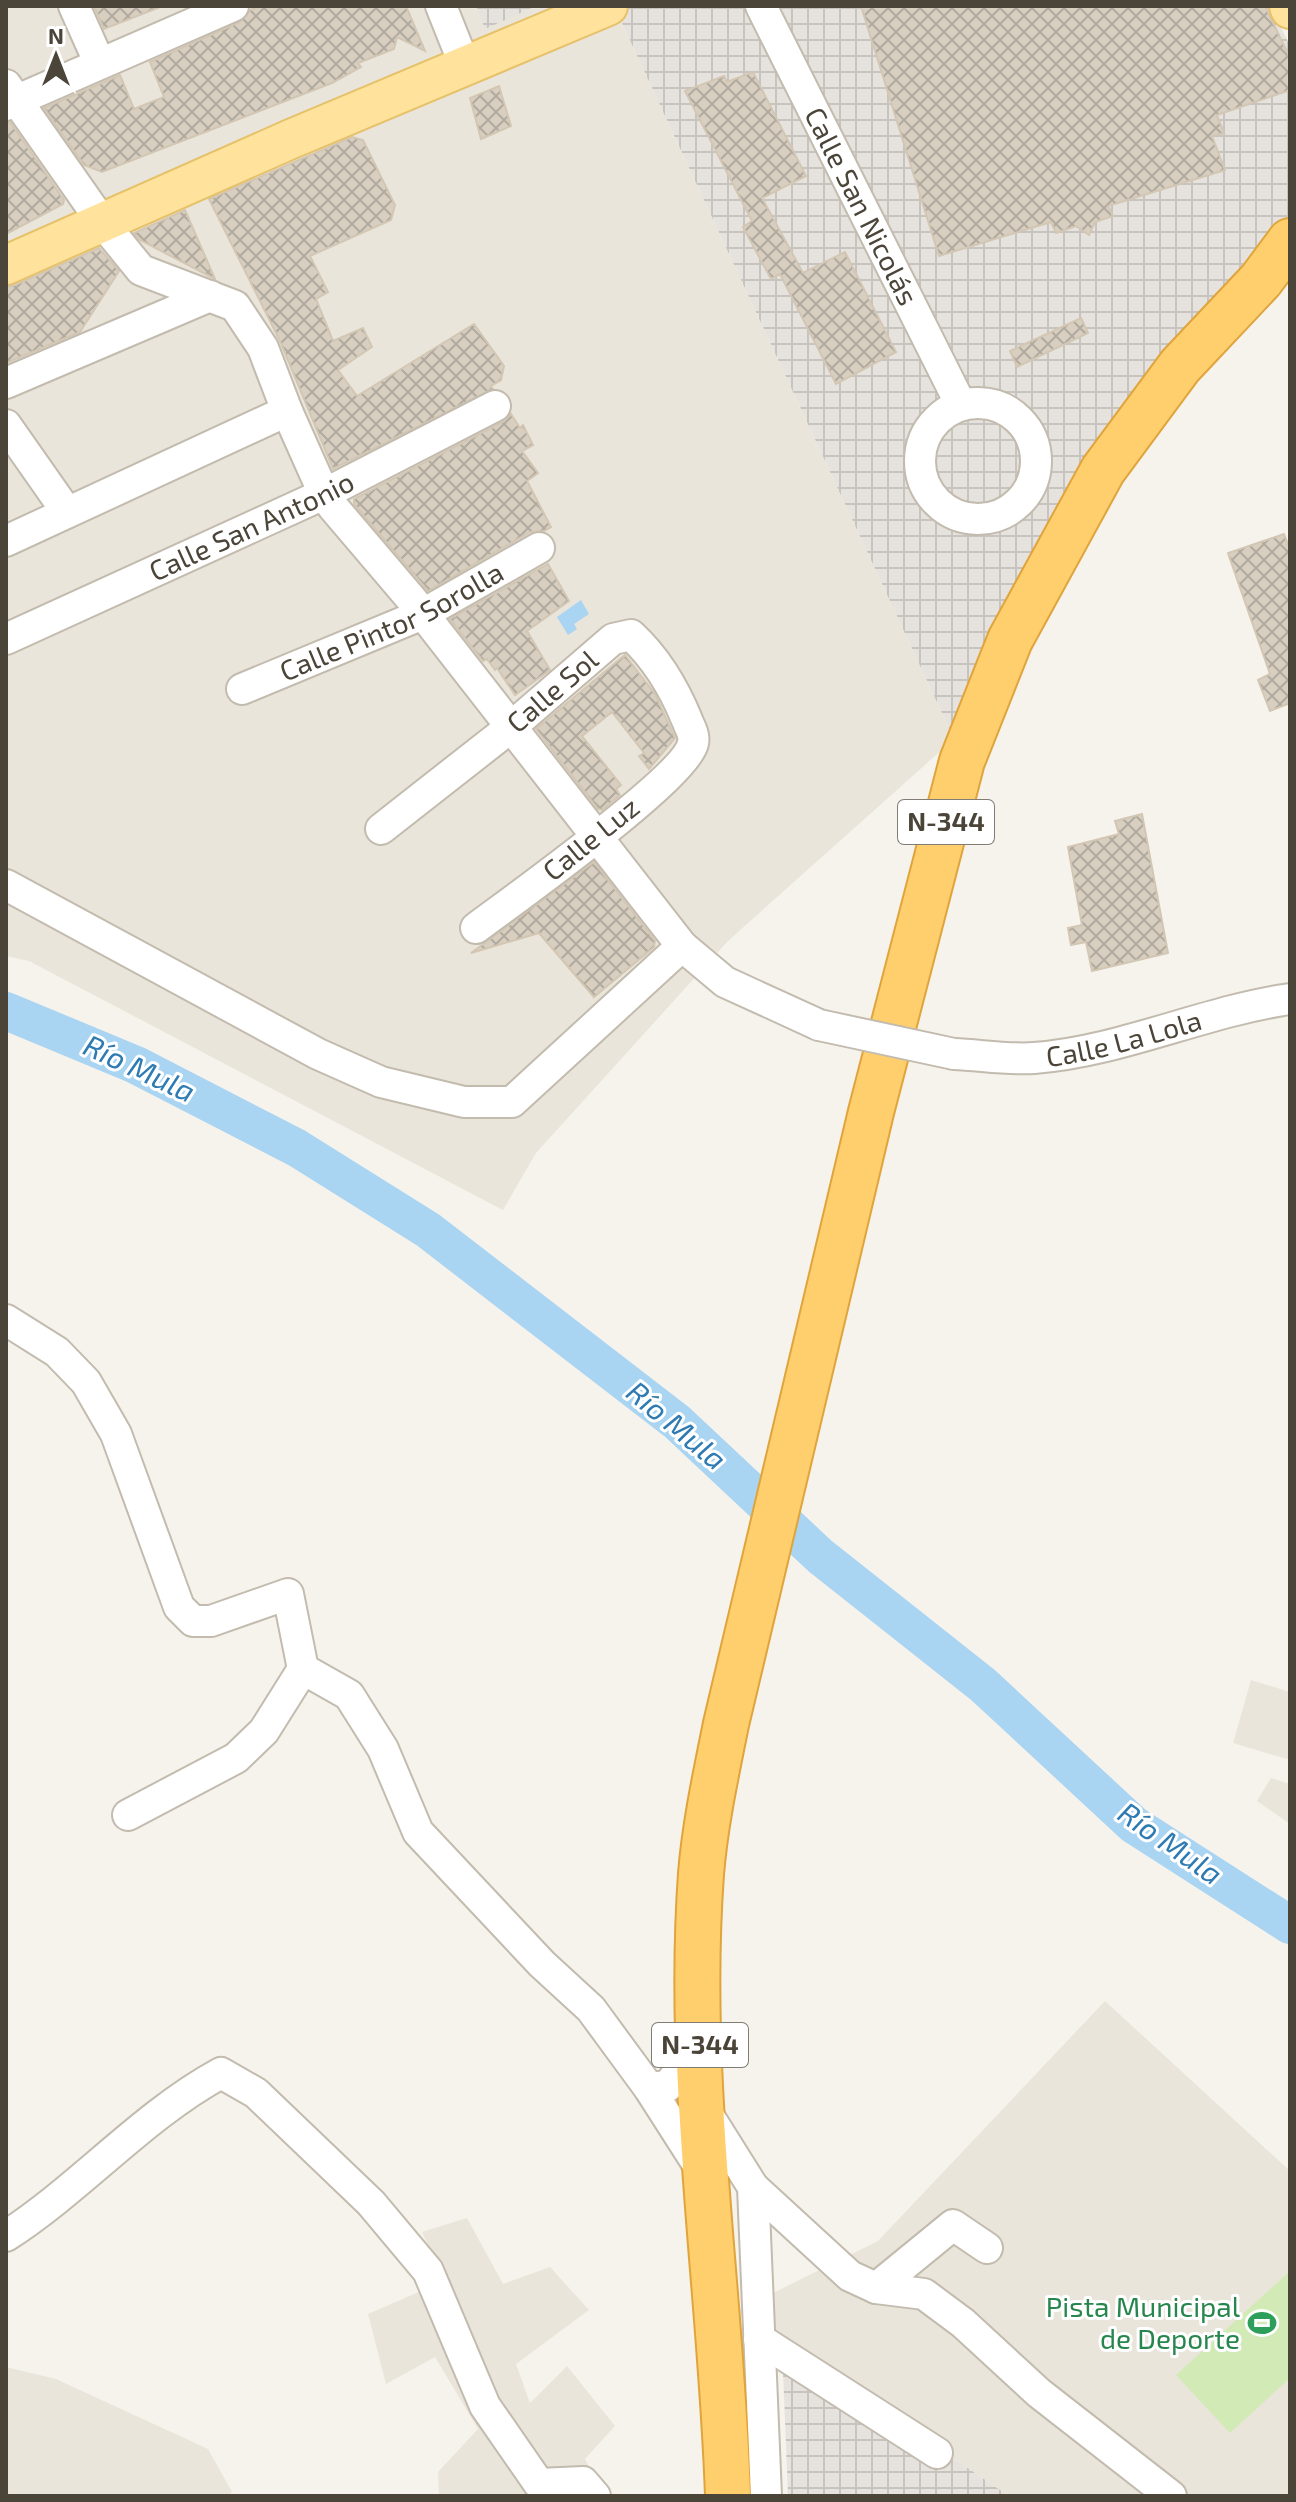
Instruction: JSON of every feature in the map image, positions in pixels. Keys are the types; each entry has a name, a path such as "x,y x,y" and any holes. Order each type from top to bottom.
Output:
{"highway":[{"path":"1280,268 1290,241"},
{"name":"N-344","path":"728,2496 702,2107 699,2015 702,1870 713,1788 875,1096 962,761 1010,640 1103,470 1180,366 1280,268"}],"main road":[{"path":"6,265 291,139 608,6"}],"street":[{"path":"74,6 99,62"},
{"path":"441,6 465,66"},
{"name":"Calle San Nicolás","path":"761,6 961,405"},
{"path":"9,97 99,62 215,10"},
{"name":"Calle La Lola","path":"9,97 141,270 235,306 263,348 287,411 329,501 423,614 682,946 725,982 819,1025 954,1054 1033,1058 1104,1045 1258,1004 1290,999"},
{"path":"6,383 210,296"},
{"name":"Calle San Antonio","path":"6,639 329,501 495,406"},
{"path":"6,541 287,411"},
{"path":"6,425 67,512"},
{"name":"Calle Pintor Sorolla","path":"242,689 423,614 539,548"},
{"name":"Calle Sol","path":"381,829 511,727 613,639 631,635 645,648 674,689 694,739"},
{"name":"Calle Luz","path":"476,928 597,837 667,777 691,751 694,739"},
{"path":"6,885 318,1054 381,1082 464,1102 512,1102 682,946"},
{"path":"6,1320 57,1352 86,1382 116,1434 179,1607 193,1621 211,1621 288,1594 303,1669 264,1731 236,1758 128,1815"},
{"path":"303,1669 349,1695 383,1749 418,1832 542,1964 591,2009 649,2088 706,2175"},
{"path":"649,2088 668,2086 689,2058 699,2015"},
{"path":"6,2236 43,2212 192,2089 221,2073 256,2093 297,2132 371,2203 428,2271 485,2406 539,2484 583,2482 595,2496"},
{"path":"702,2107 753,2187 850,2276 876,2288 924,2294 963,2323 1039,2393 1171,2496"},
{"path":"714,2260 739,2197 753,2187"},
{"path":"753,2187 766,2496"},
{"path":"876,2288 953,2225 987,2248"},
{"path":"759,2339 937,2453"}],"shaded area":[{"path":"6,6 476,6 485,28 536,6 614,6 954,739 728,941 536,1153 503,1210 29,961 6,956"},
{"path":"476,6 536,6 485,29"},
{"path":"614,6 1271,6 1290,46 1290,217 1217,296 954,739"},
{"path":"1251,1680 1290,1692 1290,1760 1233,1743"},
{"path":"1271,1778 1290,1784 1290,1824 1257,1801"},
{"path":"1105,2001 1290,2171 1290,2496 1009,2496 737,2311 878,2241"},
{"path":"467,2218 503,2284 550,2267 589,2310 516,2364 530,2403 567,2366 615,2426 585,2459 605,2496 439,2496 438,2472 478,2429 435,2357 386,2384 368,2314 444,2281 422,2232"},
{"path":"792,2359 1009,2496 788,2496 783,2371"},
{"path":"6,2367 56,2379 208,2449 232,2492 227,2496 6,2496"}],"green space":[{"name":"Pista Municipal de Deporte","path":"1290,2271 1290,2378 1230,2433 1176,2375"}],"water":[{"path":"581,600 589,614 574,624 577,629 568,635 557,617"}],"building":[{"path":"94,6 160,6 160,7 104,29"},
{"path":"260,6 406,6 425,51 397,37 394,49 358,63 361,67 332,83 102,172 84,165 44,108 120,75 134,109 164,97 150,62 240,22 250,10"},
{"path":"861,6 1265,6 1290,58 1290,90 1217,115 1224,133 1212,136 1225,170 1108,206 1113,216 1095,222 1089,235 1076,226 1056,233 1051,222 939,256"},
{"path":"753,72 806,176 762,198 803,273 845,252 896,352 836,384 780,274 771,279 743,227 752,221 685,91 724,76 727,82"},
{"path":"499,86 511,126 481,139 470,98"},
{"path":"10,122 64,200 63,204 6,234 6,123"},
{"path":"352,137 363,140 395,205 391,220 310,256 328,292 316,299 333,341 363,328 372,347 338,370 357,396 474,324 504,366 501,380 491,386 493,389 333,469 280,341 209,199"},
{"path":"185,210 215,279 140,240 134,233"},
{"path":"99,248 119,271 80,332 6,363 6,287"},
{"path":"1081,318 1088,333 1017,367 1010,351"},
{"path":"511,414 520,428 523,425 533,445 522,451 538,473 527,481 551,527 530,532 428,591 354,504 354,499 503,422"},
{"path":"1284,534 1290,550 1290,703 1270,711 1258,680 1270,674 1228,553"},
{"path":"548,564 569,601 527,631 550,670 515,695 497,668 495,670 487,659 483,661 450,619"},
{"path":"625,655 655,694 675,738 649,769 639,756 644,753 612,712 582,736 621,785 616,789 620,795 602,810 598,809 536,729"},
{"path":"1142,814 1168,953 1092,971 1086,942 1071,945 1068,928 1082,925 1068,847 1119,834 1115,821"},
{"path":"594,862 655,941 654,947 594,997 539,933 471,953"}],"waterway":[{"name":"Río Mula","path":"6,1011 136,1065 297,1148 428,1230 677,1422 820,1556 983,1685 1134,1825 1290,1925"}],"place":[{"name":"Pista Municipal de Deporte","path":"1262,2323"}]}
